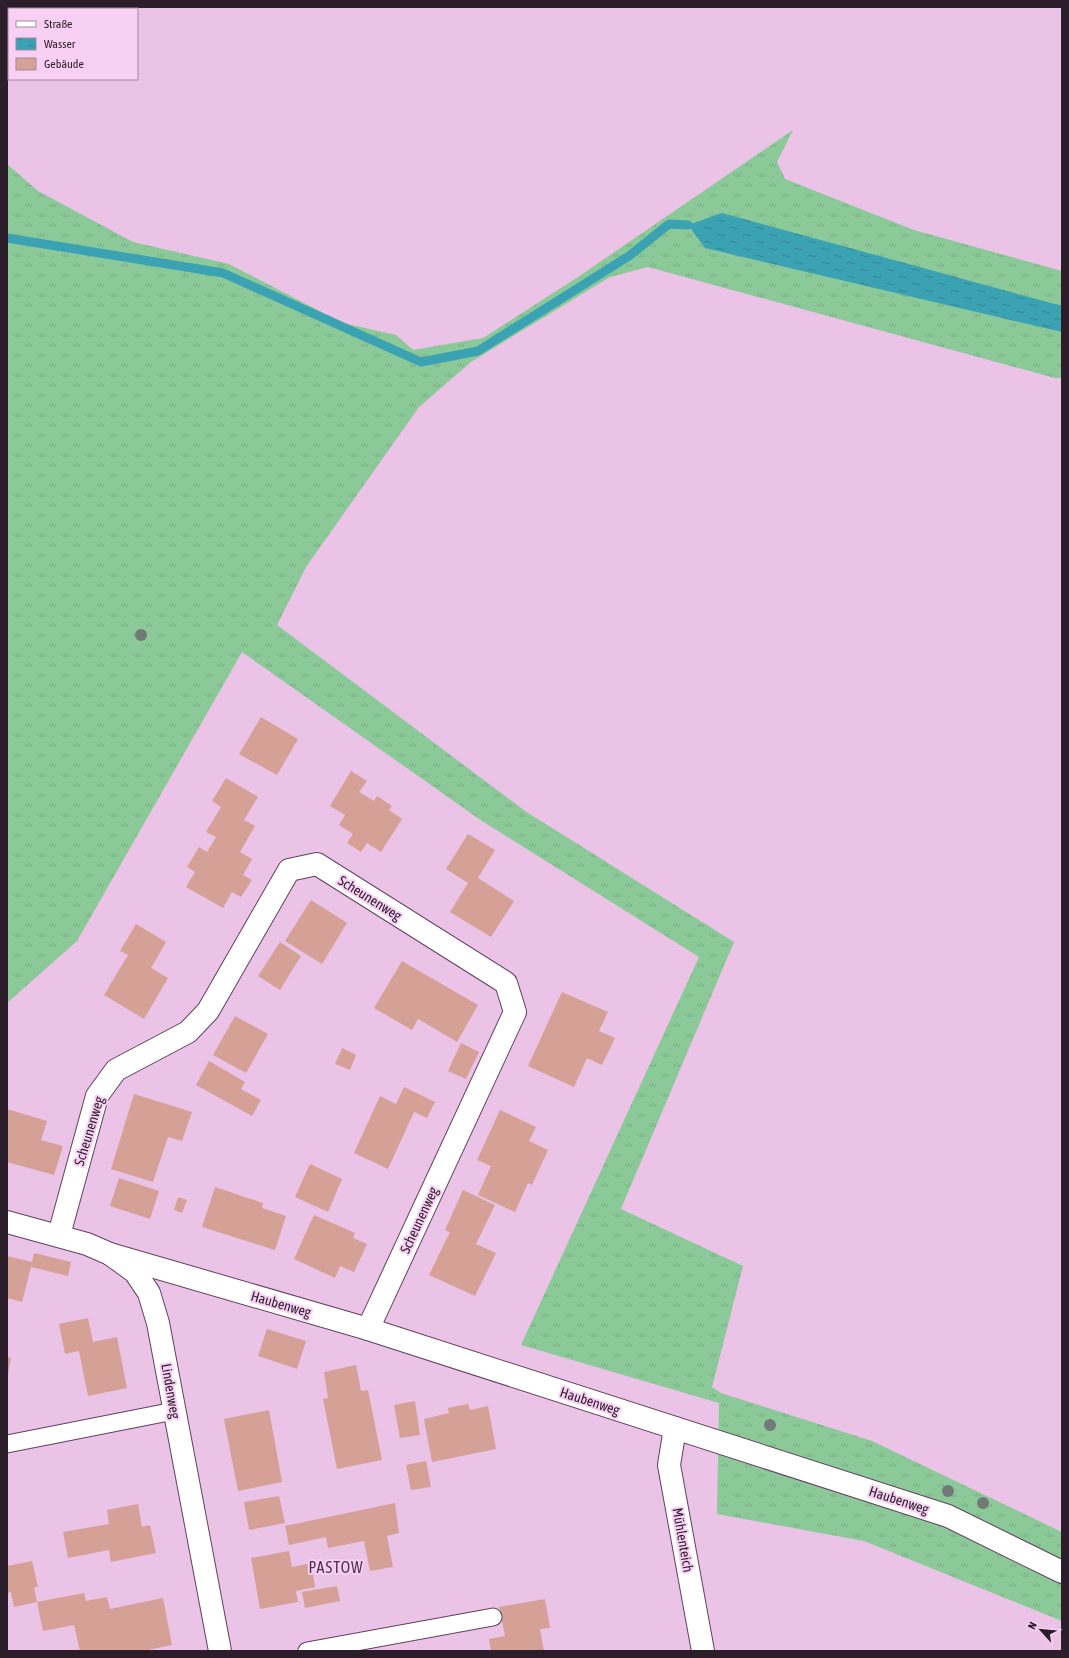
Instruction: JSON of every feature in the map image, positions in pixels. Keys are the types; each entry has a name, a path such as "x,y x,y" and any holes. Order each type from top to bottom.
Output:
{"street":[{"name":"Scheunenweg","path":"59,1235 97,1096 116,1070 188,1032 208,1011 289,870 317,864 506,983 515,1012 368,1329"},
{"name":"Lindenweg","path":"7,1222 59,1235 87,1244 110,1254 135,1272 149,1293 158,1323 220,1651"},
{"name":"Haubenweg","path":"110,1254 368,1329 948,1516 1062,1572"},
{"name":"Mühlenteich","path":"675,1428 670,1465 703,1651"}],"lane":[{"path":"7,1444 174,1411"},
{"path":"307,1651 493,1617"}],"green space":[{"path":"793,130 777,162 785,179 914,230 1062,271 1062,378 1055,378 648,267 610,277 471,362 419,407 306,567 277,625 525,811 734,942 621,1209 743,1266 712,1387 721,1393 872,1441 1062,1532 1062,1621 864,1541 717,1514 719,1403 521,1345 699,957 482,821 242,652 77,941 7,1003 7,164 38,191 133,242 229,264 343,323 396,335 413,350 483,338 575,279"}],"water":[{"path":"722,213 1062,306 1062,332 705,248 688,225"}],"building":[{"path":"261,717 298,739 277,775 239,754"},
{"path":"351,771 367,781 359,792 374,801 377,796 392,806 389,810 402,819 381,852 367,843 361,852 347,843 353,834 339,825 345,815 330,806"},
{"path":"226,778 258,797 244,820 255,826 240,852 252,859 243,875 252,880 241,897 232,892 223,908 186,887 195,872 187,867 199,847 207,852 216,837 206,832 221,807 212,801"},
{"path":"468,834 495,850 478,878 514,901 491,937 450,912 468,883 446,869"},
{"path":"311,900 347,923 322,964 285,941"},
{"path":"136,924 166,942 151,968 168,978 144,1019 104,995 128,955 120,951"},
{"path":"280,942 301,956 280,990 258,976"},
{"path":"402,961 478,1005 457,1042 418,1019 412,1030 374,1008"},
{"path":"562,992 608,1012 599,1031 615,1038 602,1065 587,1058 574,1087 528,1066"},
{"path":"235,1016 268,1034 246,1073 213,1055"},
{"path":"461,1043 479,1052 466,1079 448,1071"},
{"path":"342,1048 356,1055 350,1070 335,1064"},
{"path":"209,1061 245,1082 241,1089 261,1100 252,1116 196,1085"},
{"path":"404,1087 435,1102 427,1118 414,1112 388,1169 354,1153 380,1096 396,1104"},
{"path":"134,1094 192,1112 182,1141 168,1137 153,1182 111,1169"},
{"path":"7,1109 47,1121 41,1140 63,1146 54,1175 7,1162"},
{"path":"500,1110 536,1127 529,1141 548,1150 532,1185 528,1183 515,1212 478,1195 491,1166 477,1160"},
{"path":"310,1164 342,1179 328,1212 295,1197"},
{"path":"119,1178 159,1191 150,1219 110,1206"},
{"path":"215,1187 263,1203 262,1208 286,1216 275,1250 202,1227"},
{"path":"463,1190 495,1205 476,1244 496,1253 475,1296 429,1275 450,1232 445,1230"},
{"path":"178,1197 187,1200 182,1213 174,1210"},
{"path":"314,1215 355,1233 353,1238 367,1244 354,1272 340,1266 335,1278 294,1259"},
{"path":"34,1253 71,1262 68,1276 31,1267 22,1302 7,1298 7,1256 32,1262"},
{"path":"88,1318 93,1342 117,1337 127,1388 88,1396 79,1351 65,1354 59,1324"},
{"path":"267,1329 306,1341 297,1369 258,1356"},
{"path":"7,1357 11,1358 8,1374 7,1374"},
{"path":"356,1365 361,1391 368,1390 382,1460 337,1469 323,1399 328,1398 324,1372"},
{"path":"415,1401 420,1435 400,1438 394,1405"},
{"path":"468,1404 470,1410 488,1406 496,1449 432,1462 424,1419 449,1413 448,1408"},
{"path":"269,1410 282,1482 238,1491 224,1419"},
{"path":"426,1461 431,1487 411,1490 406,1465"},
{"path":"279,1496 285,1523 249,1530 244,1502"},
{"path":"395,1503 399,1533 387,1536 393,1567 370,1571 364,1541 328,1548 326,1537 289,1545 285,1526"},
{"path":"138,1504 142,1527 150,1525 156,1553 111,1562 109,1550 68,1558 63,1532 109,1524 107,1510"},
{"path":"289,1551 292,1567 311,1563 315,1587 296,1591 298,1602 260,1609 251,1558"},
{"path":"32,1561 38,1587 34,1587 37,1602 14,1607 11,1592 7,1593 7,1566"},
{"path":"337,1586 340,1601 305,1608 302,1592"},
{"path":"84,1593 86,1601 107,1597 110,1609 163,1598 172,1645 142,1651 80,1651 74,1625 43,1631 37,1602"},
{"path":"545,1599 550,1628 540,1629 544,1651 491,1651 489,1639 505,1636 499,1607"}],"waterway":[{"path":"7,238 223,273 421,362 478,351 629,256 669,224 688,225"}],"district":[{"name":"PASTOW","path":"336,1567"}]}
